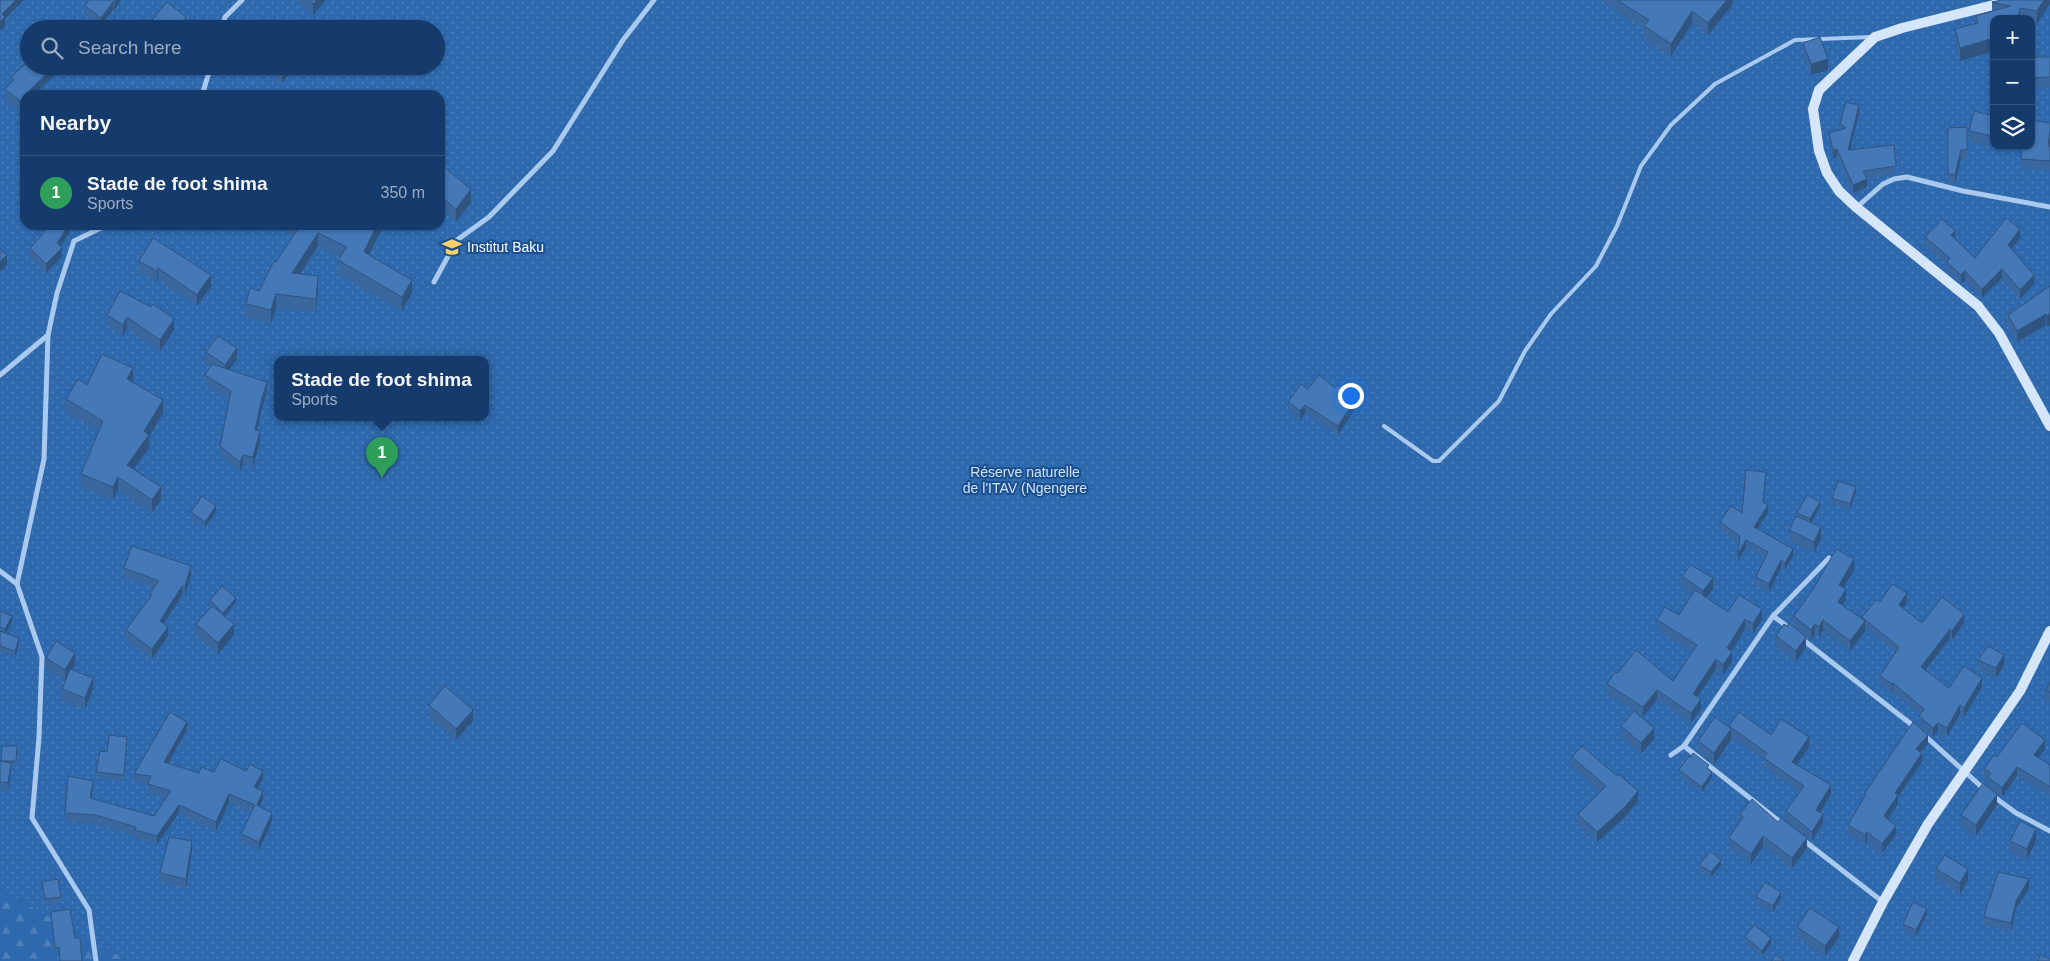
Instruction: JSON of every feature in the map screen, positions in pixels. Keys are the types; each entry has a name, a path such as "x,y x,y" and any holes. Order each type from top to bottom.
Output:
{"street":[{"path":"224,20 242,0"},
{"path":"434,282 457,240 489,217 553,151 623,40 654,0"},
{"path":"2014,0 1902,28 1875,37 1819,90 1813,109 1819,151 1827,173 1839,191 1978,306 1999,333 2050,426"},
{"path":"203,90 208,75"},
{"path":"1856,207 1883,184 1894,179 1907,177 1962,191 2050,207"},
{"path":"96,961 89,910 32,818 39,737 42,657 18,584 44,459 48,335 57,293 74,242 97,230"},
{"path":"0,375 48,335"},
{"path":"1671,754 1684,746 1774,616 1829,558"},
{"path":"0,571 18,584"},
{"path":"1774,616 1921,732 1963,772 2016,813 2050,831"},
{"path":"1854,961 1883,902 1928,824 2020,691 2050,631"},
{"path":"1684,746 1789,829"},
{"path":"1797,835 1883,902"}],"lane":[{"path":"1384,426 1433,461 1439,461 1484,417 1499,401 1525,351 1551,314 1596,266 1616,226 1641,166 1671,125 1716,84 1795,40 1875,37"}],"green space":[{"name":"Réserve naturelle de l'ITAV (Ngengere","path":"0,0 2050,0 2050,961 129,961 0,889"},
{"path":"0,889 129,961 0,961"}],"building":[{"path":"0,0 16,0 2,14 5,17 0,22"},
{"path":"89,0 116,0 101,18 85,6"},
{"path":"309,0 317,0 313,4"},
{"path":"1617,0 1727,0 1708,23 1692,11 1671,44 1644,26 1649,20"},
{"path":"2001,0 2044,0 2037,11 2020,8 2019,15 1990,15 1990,39 1960,48 1955,29 1978,23 1976,16 2010,6 1992,2"},
{"path":"167,2 186,17 184,20 152,20"},
{"path":"1820,37 1828,59 1811,64 1803,43"},
{"path":"2035,57 2050,57 2050,77 2035,78"},
{"path":"20,69 20,75 46,75 30,90 20,90 20,101 5,89 14,80 11,77"},
{"path":"1846,102 1859,105 1848,150 1894,145 1896,166 1863,171 1867,179 1853,185 1837,149 1833,150 1829,133 1846,128 1840,124"},
{"path":"1974,111 1990,115 1990,136 1969,131"},
{"path":"2035,121 2050,123 2048,146 2050,146 2050,161 2021,159 2022,150 2035,150"},
{"path":"1967,127 1967,150 1961,150 1955,175 1948,174 1948,128"},
{"path":"445,168 471,189 456,209 445,200"},
{"path":"2006,218 2020,229 2008,245 2034,275 2020,290 2002,269 1982,289 1965,271 1961,275 1952,267 1947,262 1950,258 1925,237 1942,219 1955,231 1951,235 1975,258"},
{"path":"46,230 66,230 57,243 62,248 46,264 30,248"},
{"path":"297,230 375,230 364,252 412,280 402,297 338,260 347,247 318,233 292,273 318,276 316,299 276,294 271,310 246,304 250,288 259,291 274,261 276,262"},
{"path":"153,238 211,275 197,295 158,268 157,271 139,261"},
{"path":"0,249 7,255 0,262"},
{"path":"2050,286 2050,314 2047,316 2046,314 2017,331 2008,315"},
{"path":"120,291 151,307 153,304 174,319 160,340 127,317 123,325 107,315"},
{"path":"218,336 237,348 225,365 206,352"},
{"path":"102,354 133,368 127,379 163,400 144,431 149,435 127,465 161,487 152,500 118,477 113,487 81,474 103,421 66,399 78,379 87,385"},
{"path":"212,364 267,382 255,430 260,431 253,457 243,455 240,462 220,446 231,391 205,375"},
{"path":"1319,375 1335,388 1337,385 1357,397 1338,426 1305,405 1300,411 1288,402 1301,384 1308,389"},
{"path":"1746,470 1766,472 1763,502 1768,505 1754,527 1793,549 1785,563 1781,560 1769,584 1756,577 1768,552 1746,540 1738,554 1740,536 1720,522 1731,506 1742,513"},
{"path":"1838,481 1856,487 1850,504 1832,498"},
{"path":"1807,495 1820,502 1810,519 1797,513"},
{"path":"202,496 216,506 205,522 191,512"},
{"path":"1796,516 1821,527 1814,542 1789,530"},
{"path":"132,546 191,566 185,586 182,586 160,621 168,627 152,649 126,630 152,595 150,594 159,581 124,568"},
{"path":"1836,549 1854,559 1839,585 1846,589 1838,602 1865,621 1850,641 1823,620 1819,627 1815,624 1811,630 1794,616 1814,588"},
{"path":"1691,565 1713,578 1703,591 1682,576"},
{"path":"1892,584 1907,593 1899,605 1922,623 1942,597 1964,614 1921,667 1949,688 1964,666 1982,678 1964,708 1960,705 1947,728 1938,723 1933,728 1919,716 1924,709 1893,683 1880,676 1899,647 1862,617 1876,600 1880,602"},
{"path":"222,586 236,598 223,613 210,600"},
{"path":"1695,590 1728,612 1739,595 1762,609 1753,624 1745,619 1727,648 1732,652 1723,665 1716,659 1693,694 1701,699 1691,713 1657,690 1643,707 1607,684 1615,672 1618,673 1636,650 1673,681 1697,645 1657,620 1665,607 1679,615"},
{"path":"212,606 234,624 218,643 196,624"},
{"path":"0,611 12,616 5,629 0,627"},
{"path":"1789,623 1806,637 1796,651 1776,636 1784,624 1787,626"},
{"path":"0,631 19,638 15,651 0,646"},
{"path":"56,641 75,653 65,670 46,658"},
{"path":"1988,646 2004,655 1996,668 1978,660"},
{"path":"70,669 93,678 85,698 62,689"},
{"path":"2050,682 2050,692 2046,691"},
{"path":"445,686 473,710 456,729 429,705"},
{"path":"1634,711 1654,728 1641,743 1621,726"},
{"path":"170,712 187,722 164,762 199,773 201,767 214,772 221,759 246,771 250,764 263,771 254,787 263,791 257,805 272,813 259,842 241,834 255,805 229,794 216,822 179,805 157,836 135,830 136,827 95,815 65,813 68,776 93,781 90,798 154,816 171,791 148,784 151,776 134,774"},
{"path":"1739,712 1771,735 1781,719 1809,737 1792,762 1831,785 1816,810 1823,814 1812,832 1786,811 1804,786 1764,758 1767,753 1729,726"},
{"path":"1715,717 1731,729 1714,753 1698,741"},
{"path":"1913,722 1928,735 1916,749 1922,753 1895,793 1898,795 1884,816 1896,826 1882,844 1867,832 1865,835 1848,825 1865,793"},
{"path":"2022,723 2045,740 2034,755 2050,765 2050,787 2017,767 2002,788 1988,777 1991,773 1984,769 1994,755 1997,757"},
{"path":"109,735 127,737 124,775 96,772 100,751 107,752"},
{"path":"2,746 17,746 16,761 1,761"},
{"path":"1582,746 1638,791 1625,807 1597,832 1578,814 1606,786 1572,757"},
{"path":"1693,753 1709,765 1707,768 1712,772 1702,787 1679,770"},
{"path":"0,761 11,763 8,783 0,782"},
{"path":"1983,783 1997,794 1976,825 1961,815"},
{"path":"1752,799 1778,822 1781,818 1807,838 1792,858 1763,836 1751,854 1729,838 1743,817 1740,814"},
{"path":"2020,821 2036,829 2027,849 2010,841"},
{"path":"169,837 192,841 186,879 160,873"},
{"path":"1710,851 1721,860 1711,872 1699,865"},
{"path":"1945,855 1968,869 1960,883 1936,869"},
{"path":"1998,872 2029,879 2016,901 2011,923 1984,917"},
{"path":"58,879 61,897 45,899 42,882"},
{"path":"1765,882 1781,892 1773,906 1756,897"},
{"path":"1913,902 1927,909 1916,930 1903,924"},
{"path":"1810,908 1839,927 1825,946 1797,927"},
{"path":"70,909 75,938 80,938 82,961 60,961 59,947 55,948 51,912"},
{"path":"1754,925 1771,938 1762,951 1745,937"},
{"path":"1776,955 1784,961 1771,961"},
{"path":"2040,955 2050,959 2050,961 2038,961"}],"place":[{"name":"Institut Baku","path":"452,247"},
{"name":"Stade de foot shima","path":"382,478"}]}
